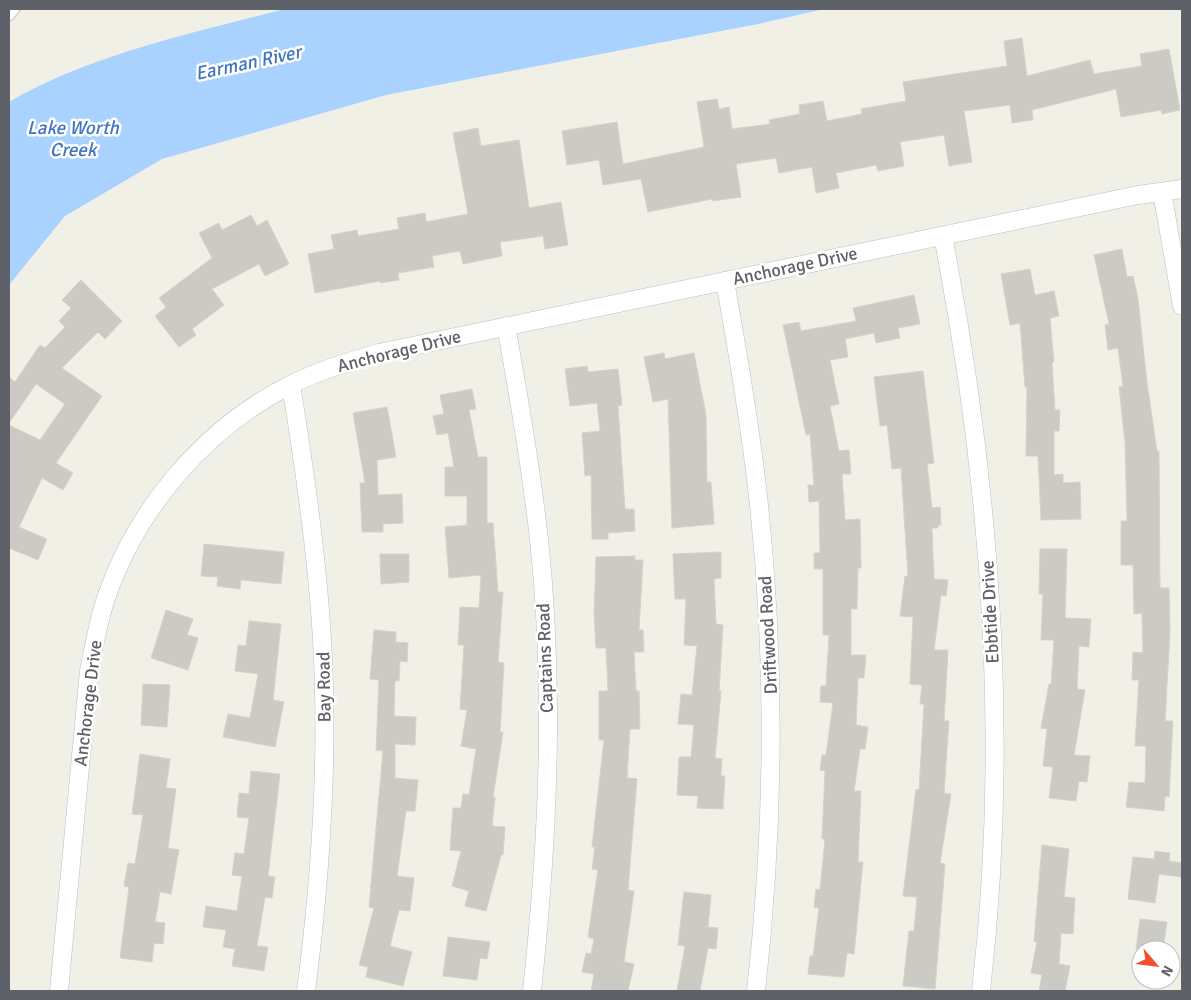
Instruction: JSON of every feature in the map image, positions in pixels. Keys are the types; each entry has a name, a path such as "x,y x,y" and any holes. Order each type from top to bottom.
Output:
{"street":[{"name":"Anchorage Drive","path":"59,991 89,671 106,597 131,541 174,478 205,445 241,416 290,385 335,366 379,353 943,236 1182,189"},
{"path":"1162,192 1182,306"},
{"name":"Ebbtide Drive","path":"943,236 974,419 985,522 992,639 994,756 991,860 980,991"},
{"name":"Driftwood Road","path":"725,281 747,407 759,505 767,604 771,703 769,827 756,991"},
{"name":"Captains Road","path":"506,326 527,447 539,541 545,635 548,729 546,823 540,917 532,991"},
{"name":"Bay Road","path":"290,385 311,514 323,641 325,730 323,819 317,907 306,991"}],"lane":[{"path":"9,16 14,9"}],"water":[{"name":"Lake Worth Creek","path":"284,9 824,9 758,24 386,95 162,159 65,216 9,285 9,102 41,85 108,58"}],"building":[{"path":"1022,38 1027,76 1090,60 1094,74 1142,66 1140,54 1169,49 1180,110 1162,114 1161,110 1121,117 1116,89 1032,110 1033,120 1012,123 1010,105 964,111 972,162 949,166 944,135 900,142 904,166 878,171 876,165 836,173 839,188 816,193 812,167 779,173 776,158 736,164 741,197 713,201 712,199 648,212 641,179 603,185 599,160 567,165 562,131 617,122 623,164 704,147 697,102 717,99 719,109 729,107 732,129 770,124 769,120 800,114 799,105 823,101 827,121 862,114 861,109 906,101 903,82 1007,66 1004,41"},
{"path":"478,128 481,146 519,140 529,208 561,202 568,245 545,249 543,236 500,242 502,256 463,264 460,251 432,256 434,267 398,273 399,280 380,283 380,281 315,293 308,254 334,249 331,235 357,230 358,236 399,229 397,218 425,213 426,222 468,214 453,133"},
{"path":"251,215 257,226 267,220 289,264 265,276 259,264 212,289 224,305 192,329 196,335 179,347 155,316 166,307 159,298 212,258 199,233 219,223 222,230"},
{"path":"1122,249 1127,277 1133,276 1138,299 1147,383 1157,451 1159,451 1160,588 1169,588 1170,632 1165,721 1173,721 1169,797 1165,796 1164,811 1126,807 1129,782 1145,783 1146,746 1135,746 1139,680 1132,680 1133,652 1143,653 1142,613 1134,614 1133,565 1121,565 1121,521 1127,521 1125,442 1119,387 1123,386 1118,348 1108,350 1105,325 1109,324 1094,255"},
{"path":"1030,269 1035,295 1054,291 1059,316 1050,318 1054,362 1052,362 1055,410 1060,410 1059,431 1054,431 1054,475 1063,474 1063,483 1080,482 1081,519 1041,520 1038,456 1026,456 1027,387 1025,387 1020,323 1010,325 1001,274"},
{"path":"81,280 122,321 105,339 98,332 62,368 102,396 56,463 73,473 63,490 42,478 19,527 47,539 38,560 9,548 9,425 40,440 65,404 36,384 9,423 9,377 15,382 40,345 45,348 65,327 59,321 71,308 62,300"},
{"path":"914,295 920,324 898,328 900,338 876,343 874,333 845,339 848,357 830,360 839,404 830,406 839,451 849,450 851,474 842,474 845,520 860,519 861,568 858,568 857,609 851,609 851,655 866,655 864,678 858,678 856,725 868,727 865,749 860,749 854,791 861,791 858,862 863,862 854,954 847,953 844,977 808,974 810,956 813,956 819,908 814,907 816,889 820,890 825,839 822,839 825,771 820,770 822,755 826,755 833,703 820,702 821,686 826,686 829,635 823,635 823,569 814,569 814,553 820,553 819,501 809,502 808,485 814,485 810,434 806,435 783,325 799,322 801,331 856,321 853,308"},
{"path":"664,353 665,359 694,353 706,415 707,482 711,482 714,524 672,528 668,399 653,402 644,357"},
{"path":"587,366 588,372 618,369 622,405 618,406 625,509 634,509 635,531 608,533 608,539 592,539 591,475 585,476 582,433 600,431 597,403 570,406 565,369"},
{"path":"923,371 934,463 927,464 932,508 940,507 941,525 938,525 938,528 932,528 934,579 948,580 946,596 941,595 934,650 948,650 944,721 949,721 944,793 951,794 940,863 945,864 935,989 903,986 909,931 914,931 917,897 903,896 916,789 919,790 924,704 920,704 922,685 910,684 913,617 900,616 905,576 908,576 901,468 892,469 887,425 880,426 874,377"},
{"path":"472,389 476,409 469,410 478,457 487,457 487,523 493,523 498,592 503,592 498,662 504,663 500,732 503,732 493,797 495,797 492,826 505,827 503,855 501,855 486,911 465,906 469,891 452,886 461,851 450,850 453,808 461,808 463,794 469,795 476,749 461,746 467,710 460,709 464,645 458,645 460,607 479,608 481,575 449,578 445,527 467,525 467,496 445,496 445,467 454,467 448,433 437,435 433,416 444,414 440,395"},
{"path":"387,407 396,457 377,460 378,495 402,494 403,523 383,524 383,532 362,532 360,483 365,483 353,413"},
{"path":"204,544 284,552 281,584 241,580 240,589 217,586 218,577 201,576"},
{"path":"1040,549 1067,549 1065,618 1091,619 1089,647 1079,646 1077,689 1085,690 1074,755 1090,756 1087,782 1079,781 1076,801 1049,798 1053,767 1043,766 1047,729 1041,728 1049,684 1051,685 1054,640 1041,640 1043,594 1039,594"},
{"path":"721,552 721,578 714,579 716,624 723,625 719,691 721,691 715,758 722,759 721,776 725,776 723,809 697,808 698,796 677,795 679,757 691,757 694,725 678,724 681,694 692,695 697,646 684,645 686,599 675,599 673,554"},
{"path":"380,554 409,554 409,582 381,584"},
{"path":"635,556 635,560 643,560 639,630 643,630 644,652 634,652 636,691 639,691 640,729 630,729 627,778 637,779 628,890 634,891 624,962 634,964 628,991 591,991 594,974 582,972 586,953 591,954 594,939 588,937 598,870 592,869 595,847 592,847 604,740 599,740 599,691 608,691 606,648 596,648 594,614 596,557"},
{"path":"166,610 193,619 187,635 198,638 188,670 151,658"},
{"path":"249,621 281,624 273,700 284,702 275,747 223,737 228,714 250,718 258,674 235,671 238,645 246,646"},
{"path":"374,630 396,632 396,642 408,643 407,662 400,661 399,681 395,681 394,716 416,717 415,745 395,744 395,778 418,780 415,811 406,811 397,876 414,878 410,911 399,910 390,946 412,952 403,986 366,977 368,967 359,965 374,908 369,907 383,751 376,750 379,680 370,679"},
{"path":"143,684 170,685 167,727 141,725"},
{"path":"140,754 170,759 166,788 176,789 168,848 179,850 171,894 160,892 155,922 165,923 163,944 154,943 152,962 120,958 129,887 124,886 128,863 135,864 143,815 132,814"},
{"path":"251,771 280,774 268,876 275,877 272,898 265,897 257,946 268,947 264,971 232,966 235,949 223,947 226,930 203,927 206,906 237,911 242,876 232,875 235,853 244,854 249,818 237,817 239,793 249,794"},
{"path":"1042,845 1069,849 1064,897 1075,898 1073,934 1061,933 1059,964 1070,966 1065,991 1039,991 1042,975 1031,973 1037,942 1034,942"},
{"path":"1155,851 1170,853 1169,861 1182,863 1182,877 1159,874 1155,903 1128,899 1133,857 1154,859"},
{"path":"684,892 711,895 708,927 718,928 716,949 708,948 700,991 677,991 685,946 678,945"},
{"path":"1140,919 1167,922 1164,940 1137,940"},
{"path":"448,937 490,942 487,959 480,958 477,980 443,976"}],"water label":[{"name":"Earman River","path":"248,62"}]}
